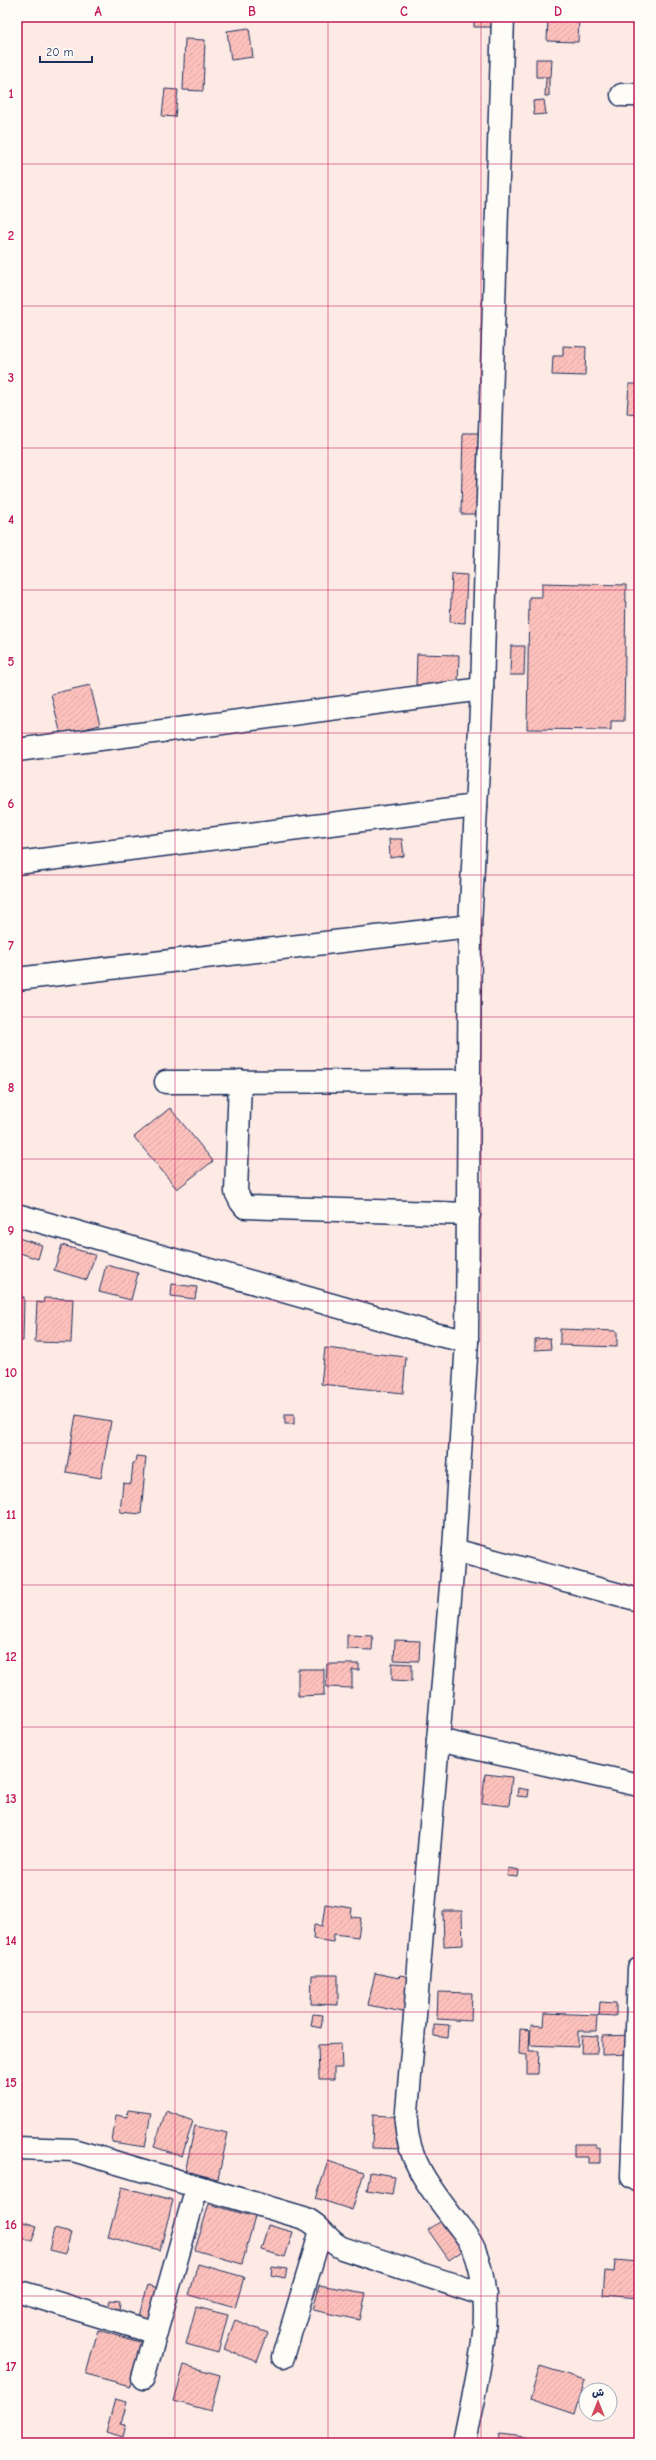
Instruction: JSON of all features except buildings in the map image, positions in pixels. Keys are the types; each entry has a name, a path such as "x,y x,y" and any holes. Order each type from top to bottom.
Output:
{"street":[{"path":"464,2443 481,2346 485,2296 474,2249 421,2173 412,2155 407,2139 409,2083 454,1550 467,1341 470,926 482,689 503,17"},
{"path":"17,750 482,689"},
{"path":"17,863 476,806"},
{"path":"17,979 470,926"},
{"path":"166,1082 469,1080"},
{"path":"240,1081 236,1192 239,1200 246,1207 469,1214"},
{"path":"17,1215 434,1334 467,1341"},
{"path":"454,1550 639,1600"},
{"path":"438,1740 639,1785"},
{"path":"639,1969 632,2177 639,2181"},
{"path":"17,2148 73,2150 197,2188 304,2218 321,2231 331,2242 342,2248 485,2296"},
{"path":"143,2378 197,2188"},
{"path":"283,2357 321,2231"},
{"path":"17,2291 156,2333"}]}
